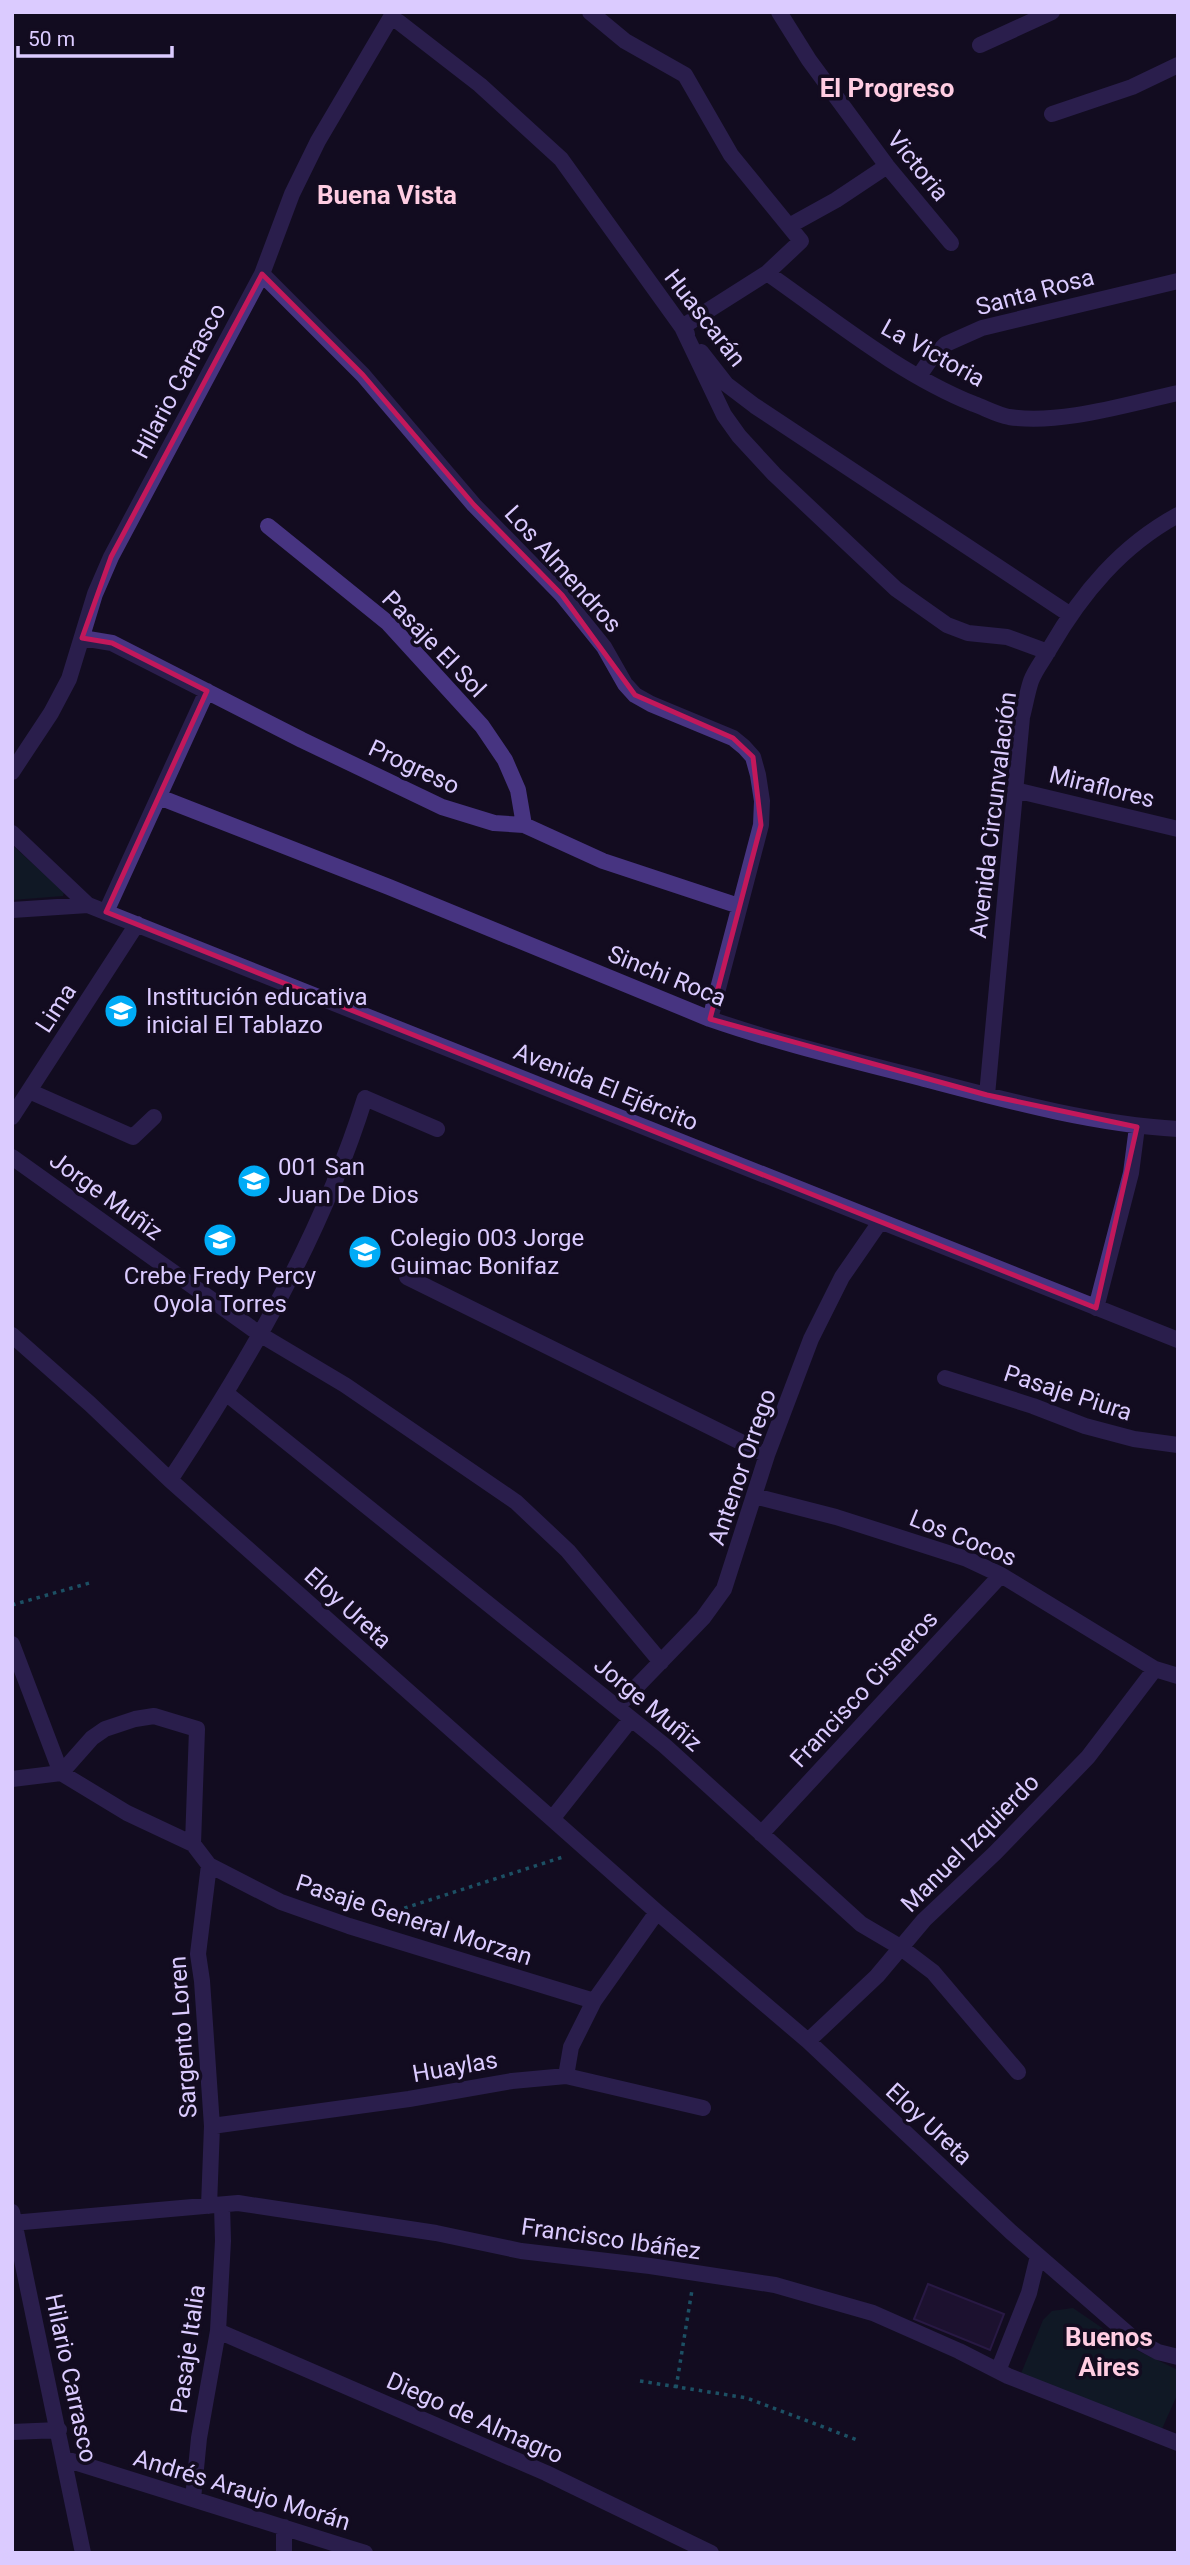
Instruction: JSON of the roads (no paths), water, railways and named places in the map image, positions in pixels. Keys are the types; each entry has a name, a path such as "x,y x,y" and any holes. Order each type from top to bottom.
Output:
{"street":[{"path":"590,12 625,41 685,75 731,155 801,242 767,273 682,327 724,415 739,436 774,474 896,589 947,625 968,633 1007,637 1048,652"},
{"name":"Victoria","path":"779,12 809,60 887,166 951,243"},
{"path":"980,45 1052,12"},
{"name":"Hilario Carrasco","path":"12,772 51,713 69,679 95,594 111,557 262,274 292,194 308,163 392,14"},
{"name":"Huascarán","path":"392,14 480,85 561,159 726,384 755,406 1069,614"},
{"path":"1052,114 1132,87 1178,65"},
{"path":"789,226 836,201 887,166"},
{"name":"La Victoria","path":"767,273 869,346 951,395 1008,416 1035,418 1072,415 1178,393"},
{"name":"Los Almendros","path":"262,274 363,374 474,505 562,595 604,647 625,684 635,695 650,704 733,738 753,757 762,801 761,825 710,1019"},
{"name":"Santa Rosa","path":"919,376 946,344 982,327 1177,284"},
{"name":"Avenida Circunvalación","path":"987,1095 1022,718 1032,679 1069,614 1120,555 1158,526 1178,515"},
{"name":"Pasaje El Sol","path":"268,526 388,623 482,726 505,760 518,789 524,825"},
{"name":"Progreso","path":"82,638 112,643 442,807 494,823 524,825 603,860 739,906"},
{"path":"106,912 207,691"},
{"name":"Miraflores","path":"1015,790 1178,829"},
{"name":"Sinchi Roca","path":"159,797 389,887 710,1019 760,1036 987,1095 1137,1127 1178,1129"},
{"path":"12,833 88,905"},
{"name":"Avenida El Ejército","path":"12,910 88,905 1178,1340"},
{"name":"Lima","path":"12,1117 136,924"},
{"path":"29,1091 132,1138 154,1117"},
{"path":"170,1480 227,1394 261,1335 350,1146 365,1098 437,1129"},
{"path":"1096,1308 1131,1173 1137,1127"},
{"name":"Jorge Muñiz","path":"12,1157 261,1335 345,1385 516,1502 568,1550 661,1662"},
{"name":"Antenor Orrego","path":"617,1707 702,1618 724,1589 767,1455 811,1339 842,1277 880,1222"},
{"path":"407,1277 767,1455"},
{"name":"Eloy Ureta","path":"12,1335 170,1480 552,1819 808,2041 1038,2256 1134,2339 1158,2352 1178,2357"},
{"name":"Pasaje Piura","path":"945,1378 1085,1426 1133,1439 1178,1445"},
{"name":"Jorge Muñiz","path":"227,1394 665,1746 861,1924 900,1947 933,1972 1018,2072"},
{"name":"Los Cocos","path":"754,1496 908,1538 967,1559 1001,1575 1155,1669 1178,1676"},
{"name":"Francisco Cisneros","path":"761,1834 1001,1575"},
{"path":"12,1644 61,1773 127,1813 193,1844 197,1729 154,1716 135,1719 92,1738 61,1773 12,1779"},
{"name":"Manuel Izquierdo","path":"808,2041 877,1976 924,1920 995,1853 1088,1757 1155,1669"},
{"path":"552,1819 631,1719"},
{"name":"Pasaje General Morzan","path":"193,1844 209,1865 281,1902 349,1926 594,2001"},
{"name":"Sargento Loren","path":"209,1865 198,1954 212,2126 215,2206"},
{"path":"566,2076 571,2047 594,2001 657,1912"},
{"name":"Huaylas","path":"212,2126 409,2099 512,2081 566,2076 703,2108"},
{"name":"Francisco Ibáñez","path":"13,2219 238,2203 436,2233 521,2251 695,2272 775,2285 873,2313 998,2371 1178,2443"},
{"name":"Pasaje Italia","path":"193,2499 199,2438 218,2331 223,2241 215,2206"},
{"name":"Hilario Carrasco","path":"13,2219 83,2553"},
{"path":"998,2371 1029,2293 1038,2256"},
{"name":"Diego de Almagro","path":"218,2331 546,2473 711,2553"},
{"path":"12,2432 59,2430"},
{"name":"Andrés Araujo Morán","path":"65,2459 365,2553"},
{"path":"284,2527 284,2553"}],"place":[{"name":"Institución educativa inicial El Tablazo","path":"121,1011"},
{"name":"001 San Juan De Dios","path":"254,1181"},
{"name":"Crebe Fredy Percy Oyola Torres","path":"220,1240"},
{"name":"Colegio 003 Jorge Guimac Bonifaz","path":"365,1252"}],"district":[{"name":"El Progreso","path":"887,88"},
{"name":"Buena Vista","path":"387,195"},
{"name":"Buenos Aires","path":"1109,2352"}]}
